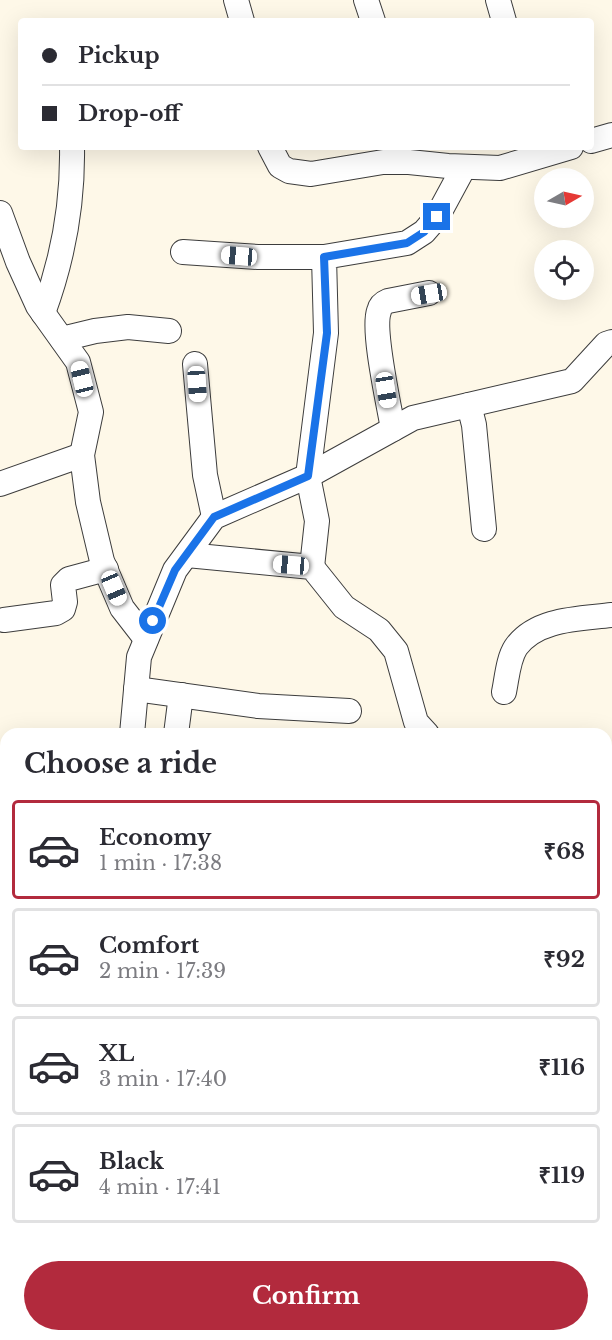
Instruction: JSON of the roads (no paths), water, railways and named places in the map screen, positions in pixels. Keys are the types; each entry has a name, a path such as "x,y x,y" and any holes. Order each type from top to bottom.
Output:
{"street":[{"path":"236,0 241,18"},
{"path":"366,0 372,18"},
{"path":"498,0 503,18"},
{"path":"594,140 612,135"},
{"path":"43,313 56,277 67,227 72,150"},
{"path":"272,150 280,166 289,171 311,174 383,162 408,154 464,167 500,168 544,151"},
{"path":"183,252 258,257 324,257 407,243 424,232 437,217 464,167"},
{"path":"0,213 18,262 43,313 78,362 91,412 82,455 88,502 106,569 122,608 146,639"},
{"path":"324,257 327,333 308,476 317,521 312,567 344,607 378,630 396,651 416,722 422,728"},
{"path":"393,429 377,331 378,312 382,304 388,301 429,294"},
{"path":"62,339 95,331 128,327 169,332"},
{"path":"133,728 139,657 175,570 214,517 308,476 413,418 572,381 606,344 612,342"},
{"path":"195,364 205,475 214,517"},
{"path":"469,405 474,425 484,529"},
{"path":"0,484 82,455"},
{"path":"187,555 312,567"},
{"path":"4,620 57,613 63,609 65,602 63,585 69,579 106,569"},
{"path":"504,692 516,647 532,631 560,621 612,615"},
{"path":"136,689 258,706 349,711"},
{"path":"177,728 181,695"}]}
